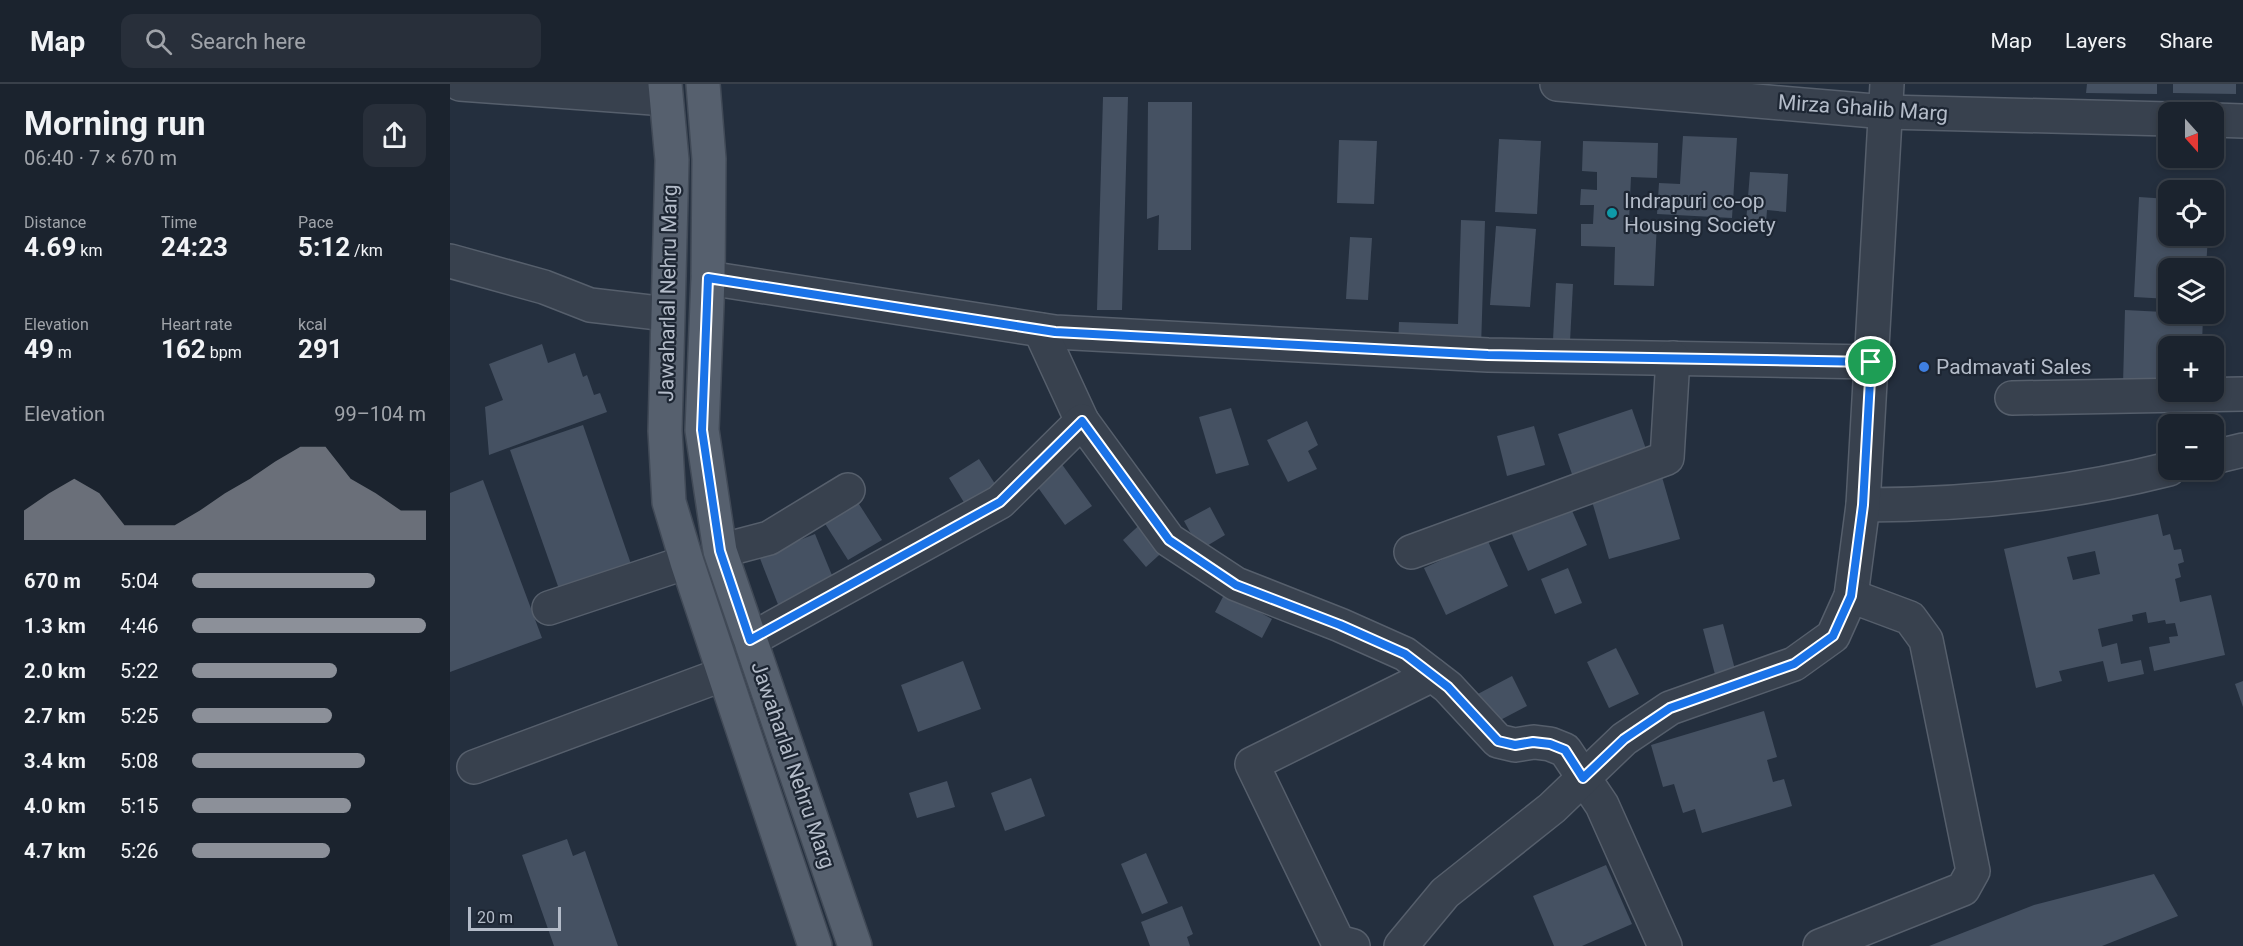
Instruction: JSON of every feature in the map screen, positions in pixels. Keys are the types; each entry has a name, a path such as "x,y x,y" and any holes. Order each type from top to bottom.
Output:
{"main road":[{"name":"Jawaharlal Nehru Marg","path":"703,84 709,159 708,278 702,430 720,551 855,946"},
{"name":"Jawaharlal Nehru Marg","path":"666,91 672,160 665,431 669,502 815,946"},
{"path":"687,562 720,551"}],"street":[{"path":"460,84 666,91"},
{"name":"Mirza Ghalib Marg","path":"1557,84 1887,98 2158,118"},
{"path":"1401,946 1445,893 1552,808 1624,739 1670,708 1794,664 1833,636 1851,596 1863,505 1887,98"},
{"path":"2224,120 2243,121"},
{"path":"450,261 544,287 590,305 667,314"},
{"path":"708,278 1040,330 1488,355 1871,362"},
{"path":"1040,330 1082,421 1169,540 1236,585 1340,625 1405,654 1448,687 1498,741 1515,745 1533,742 1550,744 1565,750 1602,805 1665,946"},
{"path":"1411,552 1667,458 1673,358"},
{"path":"2012,398 2243,394"},
{"path":"750,640 1000,502 1082,421"},
{"path":"2224,455 2243,450"},
{"path":"1863,505 1929,505 2057,490 2158,471"},
{"path":"720,551 769,538 848,490"},
{"path":"549,608 687,562"},
{"path":"1820,946 1963,889 1973,871 1926,640 1910,618 1851,596"},
{"path":"474,767 724,674"},
{"path":"1340,945 1252,764 1432,675"}],"building":[{"path":"2087,84 2157,84 2157,94 2086,93"},
{"path":"2173,84 2236,84 2236,94 2173,93"},
{"path":"1103,97 1128,97 1122,310 1097,310"},
{"path":"1148,102 1192,102 1191,250 1158,250 1159,215 1147,219"},
{"path":"1683,136 1737,138 1732,218 1657,214 1659,183 1680,184"},
{"path":"1499,139 1541,141 1537,214 1495,212"},
{"path":"1339,140 1377,141 1374,204 1337,203"},
{"name":"Indrapuri co-op Housing Society","path":"1583,141 1658,143 1657,178 1631,177 1629,221 1657,222 1654,286 1614,285 1615,247 1581,246 1581,224 1593,224 1594,205 1580,205 1581,189 1597,190 1597,172 1582,171"},
{"path":"1750,172 1788,174 1786,212 1767,210 1766,223 1746,222"},
{"path":"2139,197 2158,198 2158,246 2207,246 2207,258 2158,258 2158,298 2134,297"},
{"path":"1461,220 1485,221 1481,348 1398,346 1399,322 1458,324"},
{"path":"1496,226 1536,229 1530,307 1490,305"},
{"path":"1350,237 1372,238 1368,300 1346,299"},
{"path":"1556,283 1573,284 1570,342 1553,340"},
{"path":"2125,310 2158,312 2158,324 2203,324 2202,336 2158,336 2158,385 2123,384"},
{"path":"542,344 548,363 575,353 583,377 587,375 594,395 600,393 607,412 489,455 485,407 503,400 489,364"},
{"path":"1231,408 1249,465 1216,474 1199,417"},
{"path":"1632,409 1647,452 1573,477 1558,434"},
{"path":"1307,421 1318,445 1308,451 1317,469 1288,482 1267,440"},
{"path":"583,425 631,564 559,589 510,450"},
{"path":"1534,426 1545,465 1507,476 1497,436"},
{"path":"979,459 999,490 968,509 949,478"},
{"path":"1061,463 1092,506 1065,525 1034,482"},
{"path":"1660,470 1680,539 1609,559 1589,491"},
{"path":"483,480 542,638 450,672 450,493"},
{"path":"857,501 882,540 848,560 824,522"},
{"path":"1570,506 1587,545 1528,571 1511,532"},
{"path":"1210,507 1225,535 1200,550 1184,521"},
{"path":"2158,514 2163,536 2170,534 2174,550 2181,549 2184,562 2178,564 2181,577 2175,579 2180,602 2211,595 2225,655 2154,671 2149,647 2170,643 2169,637 2178,636 2175,623 2166,624 2165,620 2148,623 2146,612 2132,615 2133,621 2098,629 2102,647 2117,643 2121,664 2141,660 2144,674 2108,682 2103,661 2059,671 2062,681 2036,688 2004,549","holes":["2095,551 2100,574 2073,580 2067,557"]},
{"path":"1145,520 1169,546 1146,567 1123,540"},
{"path":"815,534 836,585 779,607 759,556"},
{"path":"1487,539 1508,586 1446,615 1424,568"},
{"path":"1568,568 1582,603 1555,614 1541,579"},
{"path":"1225,593 1272,619 1262,638 1215,612"},
{"path":"1723,624 1737,677 1717,682 1703,629"},
{"path":"1616,648 1639,694 1609,708 1587,662"},
{"path":"963,661 981,709 918,732 901,685"},
{"path":"1512,676 1527,706 1489,726 1474,696"},
{"path":"2243,681 2243,707 2235,684"},
{"path":"1764,711 1777,757 1767,760 1773,782 1784,779 1792,806 1702,833 1695,809 1683,813 1674,784 1663,787 1651,745"},
{"path":"1031,778 1045,816 1005,831 991,793"},
{"path":"947,781 955,807 917,818 909,793"},
{"path":"567,839 573,856 585,851 618,946 554,946 522,855"},
{"path":"1146,853 1168,903 1142,914 1121,864"},
{"path":"1606,865 1632,924 1582,946 1554,946 1533,896"},
{"path":"2154,874 2178,916 2102,946 1929,946 2034,905"},
{"path":"1182,906 1193,934 1187,937 1190,946 1150,946 1141,922"}],"place":[{"name":"Indrapuri co-op Housing Society","path":"1612,213"},
{"name":"Padmavati Sales","path":"1924,367"}],"route":[{"path":"708,278 1055,332 1488,355 1871,362 1863,505 1851,596 1833,636 1794,664 1670,708 1624,739 1583,778 1565,750 1550,744 1533,742 1515,745 1498,741 1448,687 1405,654 1340,625 1236,585 1169,540 1082,421 1000,502 750,640 720,551 702,430 708,278"}]}
